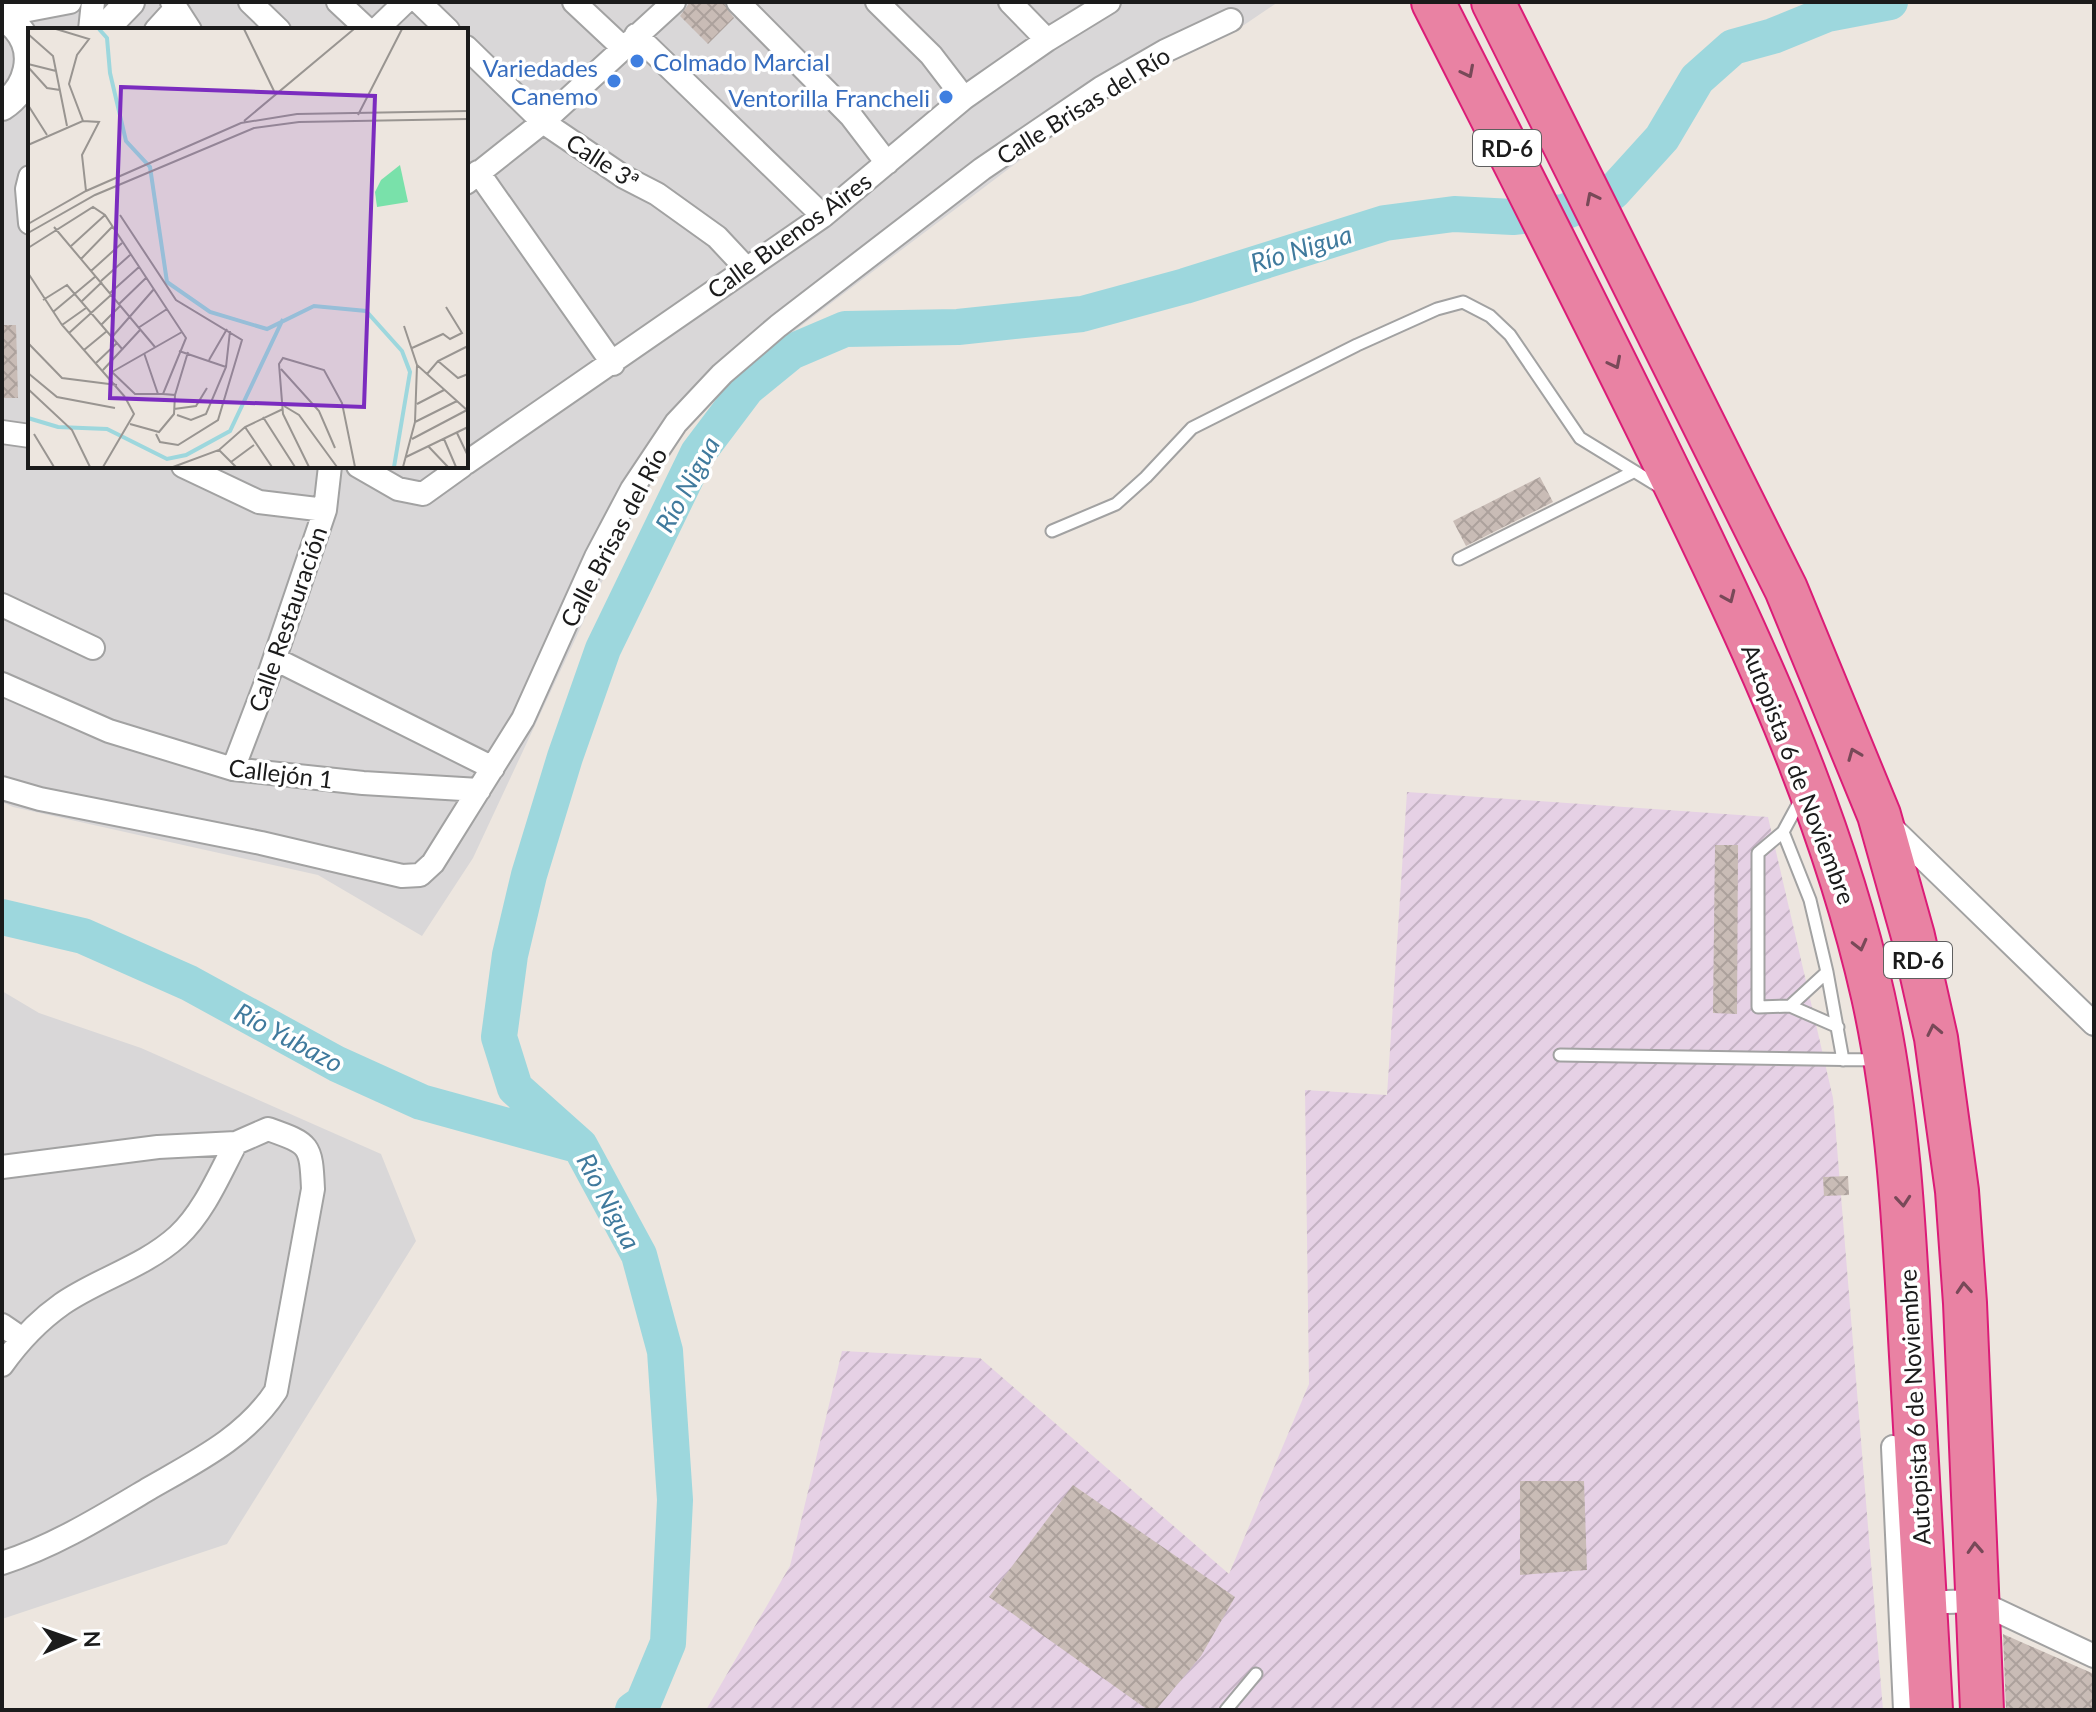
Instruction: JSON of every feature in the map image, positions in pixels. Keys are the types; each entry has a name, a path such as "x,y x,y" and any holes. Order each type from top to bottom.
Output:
{"highway":[{"name":"Autopista 6 de Noviembre","path":"1433,2 1726,590 1777,706 1850,907 1885,1060 1903,1206 1908,1303 1912,1603 1931,1710"},
{"name":"RD-6","path":"1493,2 1786,589 1879,815 1913,936 1936,1038 1957,1191 1965,1303 1982,1710"},
{"path":"1893,1447 1908,1303"}],"street":[{"path":"2,15 70,2"},
{"path":"90,28 93,2"},
{"path":"105,28 130,2"},
{"path":"250,2 277,28"},
{"path":"338,2 366,28"},
{"path":"378,28 405,2"},
{"path":"419,2 446,28"},
{"path":"574,2 629,41 823,216"},
{"path":"613,364 472,178 543,122 674,2"},
{"path":"738,2 851,116 887,163"},
{"path":"877,2 931,55 964,98"},
{"path":"1010,2 1047,40"},
{"name":"Calle Buenos Aires","path":"468,461 613,364 823,216 964,98 1047,40 1109,2"},
{"path":"157,28 174,5 189,28"},
{"path":"2,15 18,28 27,46 28,56"},
{"name":"Calle Brisas del Río","path":"2,788 40,799 261,843 402,876 420,875 433,863 523,719 596,557 632,489 676,423 722,374 778,326 982,169 1101,88 1165,51 1231,20"},
{"name":"Calle 3ª","path":"468,49 543,122 624,177 657,194 717,237 746,268"},
{"path":"14,99 28,69"},
{"path":"2,432 28,436"},
{"path":"187,468 259,502 325,510"},
{"name":"Calle Restauración","path":"233,769 275,659 325,510 330,468"},
{"name":"Calle Buenos Aires","path":"361,468 398,489 423,494 458,468"},
{"path":"2,605 93,648"},
{"path":"275,659 493,768"},
{"name":"Callejón 1","path":"2,684 109,731 233,769 363,783 479,790"},
{"path":"1879,815 2094,1024"},
{"path":"2,1167 95,1154 236,1143 268,1129 300,1140 312,1156 313,1189 276,1391 262,1413 237,1435 91,1524 2,1563"},
{"path":"2,1365 21,1338 63,1303 136,1265 179,1235 207,1197 236,1143"},
{"path":"2,1325 21,1338"},
{"path":"1893,1447 1912,1603 1905,1710"},
{"path":"1912,1603 1977,1601 2094,1656"}],"lane":[{"path":"1052,531 1116,504 1192,428 1357,345 1437,309 1463,302 1490,316 1510,335 1580,438 1682,499"},
{"path":"1459,559 1633,472"},
{"path":"1808,786 1783,832 1758,853 1758,1007 1790,1006 1838,1027"},
{"path":"1783,832 1810,900 1843,1060"},
{"path":"1790,1006 1827,972"},
{"path":"1560,1055 1885,1060"},
{"path":"1226,1710 1256,1674"}],"shaded area":[{"path":"2,2 1278,2 1244,25 1125,86 1036,148 756,360 685,430 636,509 473,858 422,936 318,875 2,802"},
{"path":"1407,792 1768,817 1833,1098 1883,1710 706,1710 790,1566 842,1351 980,1358 1229,1574 1309,1384 1305,1090 1387,1095"},
{"path":"2,991 39,1013 141,1048 381,1154 416,1241 227,1544 2,1619"}],"building":[{"path":"690,2 723,2 734,18 708,44 680,16"},
{"path":"2,325 16,325 18,398 2,398"},
{"path":"1540,477 1553,502 1466,546 1453,521"},
{"path":"1715,845 1738,845 1737,1014 1713,1013"},
{"path":"1848,1176 1849,1195 1824,1196 1823,1177"},
{"path":"1520,1481 1584,1481 1587,1570 1520,1575"},
{"path":"1073,1485 1235,1597 1201,1656 1156,1710 1148,1710 989,1597"},
{"path":"2003,1634 2094,1674 2094,1710 2006,1710"}],"waterway":[{"name":"Río Nigua","path":"633,1710 643,1703 668,1643 675,1500 665,1351 639,1255 580,1146 515,1088 499,1037 510,955 529,875 565,757 603,649 698,453 747,388 791,352 845,329 958,327 1082,314 1185,286 1385,223 1454,214 1513,217 1564,212 1613,192 1662,138 1697,79 1733,47 1773,36 1827,14 1890,2"},
{"name":"Río Yubazo","path":"2,917 83,936 189,983 337,1064 421,1102 573,1144"}],"place":[{"name":"Colmado Marcial","path":"637,61"},
{"name":"Variedades Canemo","path":"614,81"},
{"name":"Ventorilla Francheli","path":"946,97"}]}
